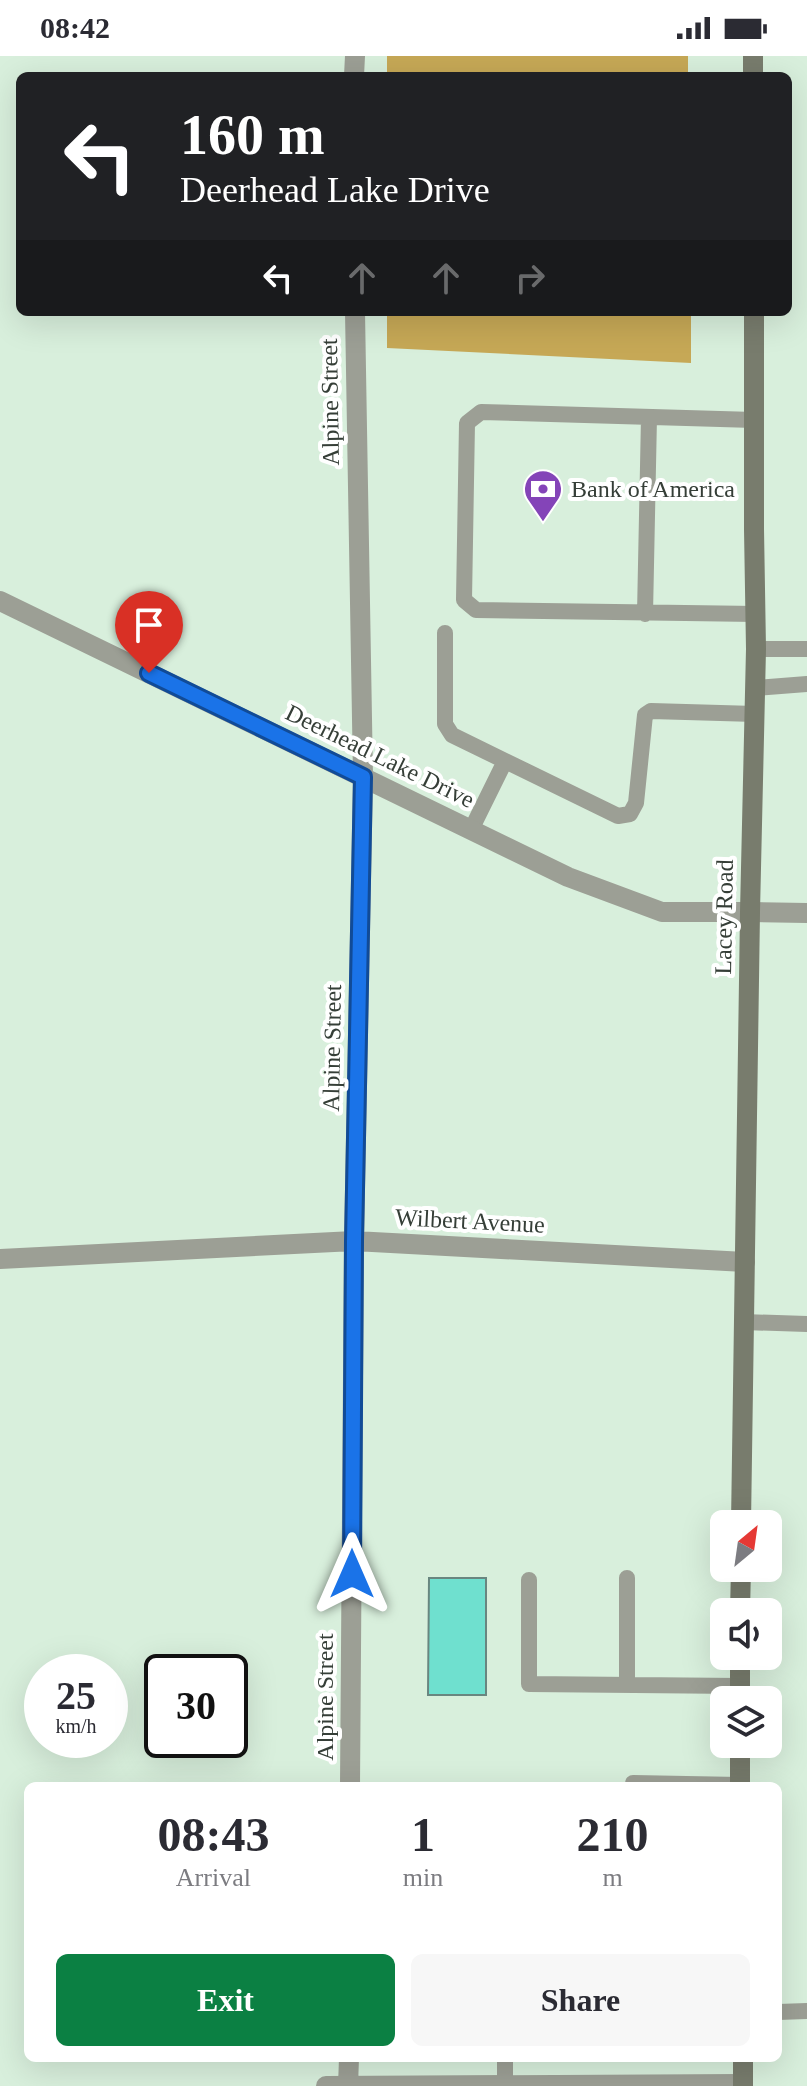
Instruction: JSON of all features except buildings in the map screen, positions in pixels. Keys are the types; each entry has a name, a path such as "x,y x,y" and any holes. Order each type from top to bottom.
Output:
{"main road":[{"name":"Lacey Road","path":"741,1510 756,688 754,316"},
{"path":"740,1758 740,1782"},
{"path":"743,2062 743,2085"}],"street":[{"name":"Alpine Street","path":"350,1782 354,1241 363,777 355,316"},
{"name":"Deerhead Lake Drive","path":"0,601 568,877 662,912 807,913"},
{"name":"Wilbert Avenue","path":"0,1259 354,1241 745,1262"},
{"path":"348,2085 349,2062"},
{"path":"326,2086 743,2085"}],"lane":[{"path":"754,420 481,412 467,423 464,600 476,610 756,614"},
{"path":"645,614 649,417"},
{"path":"445,633 445,724 452,735 618,816 630,814 636,803 645,715 651,711 755,714"},
{"path":"756,649 807,649"},
{"path":"756,688 807,684"},
{"path":"471,830 505,761"},
{"path":"744,1322 807,1324"},
{"path":"627,1578 627,1685"},
{"path":"529,1580 529,1684 627,1685 710,1691"},
{"path":"782,2012 807,2011"},
{"path":"505,2062 505,2084"}],"shaded area":[{"path":"387,56 688,56 688,72 387,72"},
{"path":"387,316 691,316 691,363 387,348"}],"place":[{"name":"Bank of America","path":"543,523"}],"route":[{"path":"149,673 363,777 354,1241 352,1574"}]}
